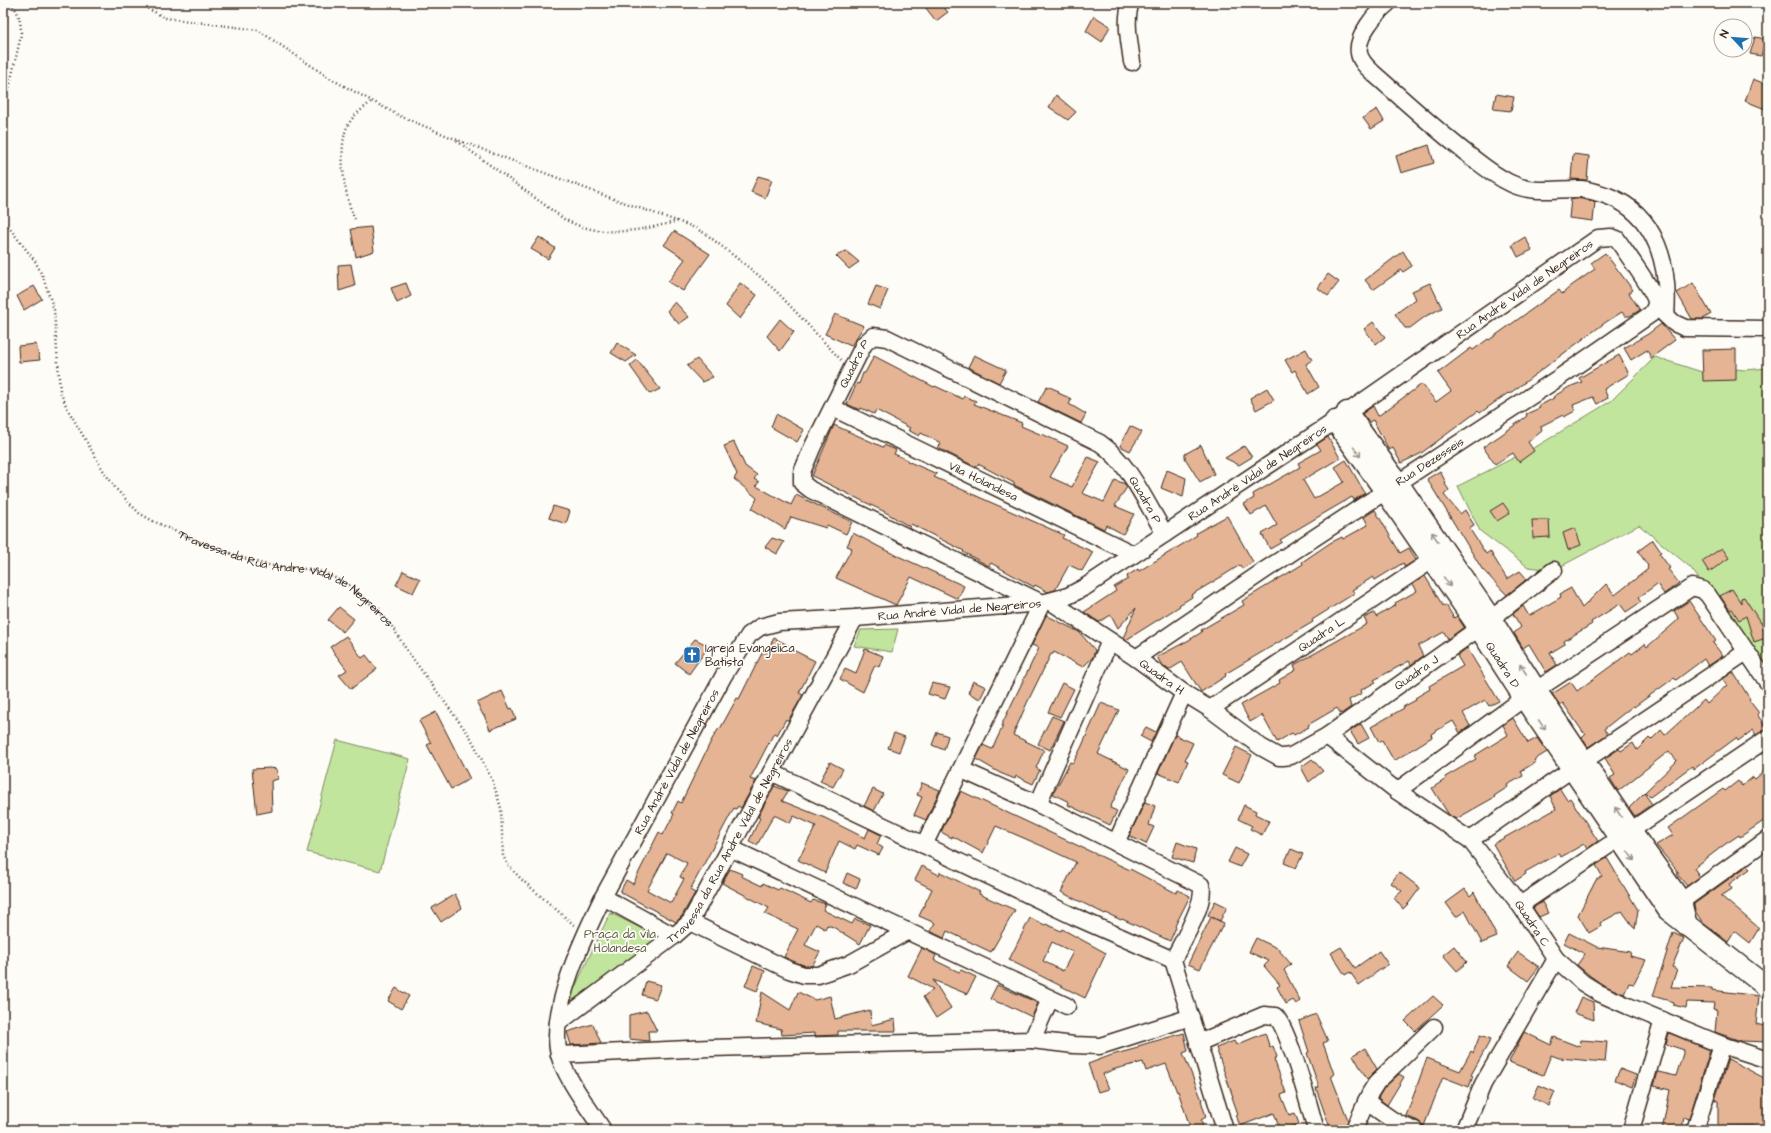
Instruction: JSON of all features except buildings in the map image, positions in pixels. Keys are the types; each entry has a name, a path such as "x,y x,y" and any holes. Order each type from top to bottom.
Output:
{"street":[{"path":"1131,3 1128,9 1128,20 1132,62"},
{"path":"1388,3 1372,20 1364,32 1359,44 1359,53 1362,62 1372,73 1457,146 1498,177 1529,190 1582,189 1612,198 1630,207 1650,230 1658,246 1668,293 1661,310 1674,323 1685,328 1768,329"},
{"name":"Rua André Vidal de Negreiros","path":"603,1130 568,1074 559,1055 557,1040 558,1023 564,992 585,934 603,897 724,675 750,635 760,627 779,622 855,618 1046,602 1068,596 1085,587 1341,416 1598,238 1611,237 1617,239 1639,271 1661,310"},
{"name":"Rua Dezesseis","path":"1136,658 1264,570 1557,379 1651,314 1661,310"},
{"name":"Quadra P","path":"1046,602 802,483 802,472 851,370 864,344 874,336 887,338 1100,443 1111,451 1124,466 1165,534"},
{"name":"Vila Holandesa","path":"833,408 1134,554"},
{"name":"Quadra D","path":"1341,416 1485,623 1530,694 1688,926 1768,988"},
{"name":"Quadra D","path":"1391,487 1432,560 1485,623"},
{"name":"Quadra L","path":"1210,709 1432,560"},
{"name":"Quadra J","path":"1272,753 1279,757 1291,756 1328,736 1485,623 1554,570"},
{"path":"1397,791 1530,694 1692,587 1703,590 1708,595 1768,683"},
{"path":"924,845 1046,602"},
{"name":"Quadra H","path":"1046,602 1136,658 1184,693 1210,709 1242,734 1272,753"},
{"name":"Travessa da Rua Andre Vidal de Negreiros","path":"558,1023 674,936 690,922 770,772 855,618"},
{"path":"1038,804 1110,641"},
{"path":"1470,840 1746,652"},
{"path":"1116,843 1184,693"},
{"name":"Quadra C","path":"1328,736 1397,791 1470,840 1520,905 1556,959 1584,983 1599,993 1722,1045 1768,1060"},
{"path":"1520,905 1768,738"},
{"path":"962,770 1038,804 1202,885 1203,890 1201,904 1173,960 1225,1130"},
{"path":"770,772 1173,960"},
{"path":"1674,906 1768,839"},
{"path":"730,848 1067,1006"},
{"path":"603,897 674,936"},
{"path":"690,922 789,970 804,975 818,975 849,964 908,931"},
{"path":"1464,1130 1483,1084 1556,959"},
{"path":"1032,1040 1050,999"},
{"path":"1198,1043 1264,1015 1279,1018 1289,1041 1316,1130"},
{"path":"559,1055 710,1048 1032,1040 1081,1046 1100,1046 1191,1017"},
{"path":"1631,1130 1663,1020"},
{"path":"1354,1130 1366,1102 1377,1082 1434,1028"},
{"path":"1695,1130 1722,1045"},
{"path":"1366,1102 1388,1117 1406,1127 1415,1130"}],"path":[{"path":"3,115 21,35 21,24 17,10 11,3"},
{"path":"137,3 166,18 258,30 331,79 400,116 454,139 611,198 679,221 706,234 758,274 778,292 851,370"},
{"path":"355,219 352,214 347,191 342,151 348,124 354,116 372,101"},
{"path":"454,139 564,219 582,228 609,232 659,226 679,221"},
{"name":"Travessa da Rua Andre Vidal de Negreiros","path":"3,220 35,261 43,277 54,310 60,391 67,408 103,470 116,489 139,513 153,521 204,544 255,562 278,567 299,568 322,572 348,584 372,606 391,625 408,652 471,738 493,782 502,808 503,856 508,865 521,879 585,934"}],"green space":[{"path":"1655,357 1705,373 1725,368 1745,370 1768,368 1768,672 1690,567 1639,525 1554,570 1528,567 1480,531 1458,486 1539,445 1611,401"},
{"path":"898,629 892,652 854,646 861,630"},
{"path":"337,740 410,759 380,871 307,852"},
{"name":"Praça da vila Holandesa","path":"610,913 661,938 567,1004"}],"place":[{"name":"Igreja Evangelica Batista","path":"692,655"}]}
